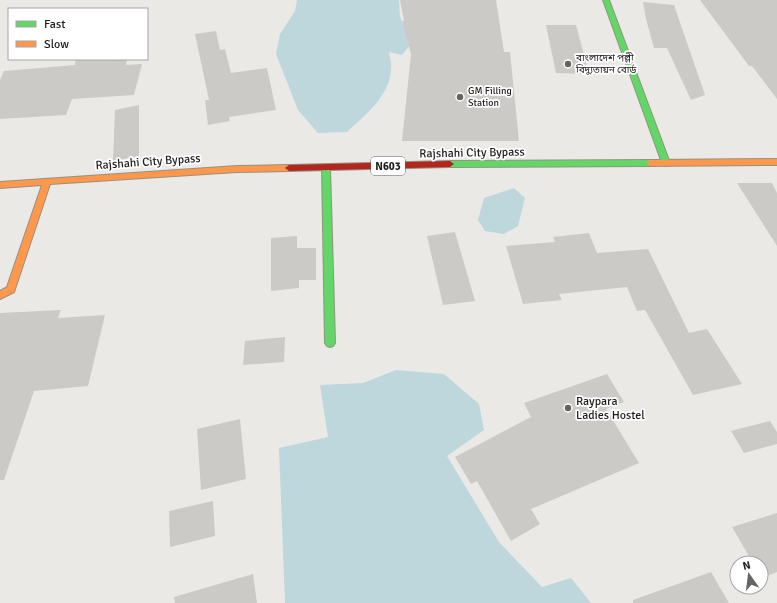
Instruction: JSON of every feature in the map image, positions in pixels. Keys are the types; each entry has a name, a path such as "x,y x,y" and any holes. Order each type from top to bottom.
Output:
{"main road":[{"path":"606,0 666,163"},
{"name":"Rajshahi City Bypass","path":"0,184 237,168 777,162"},
{"path":"326,167 330,343"},
{"path":"0,294 11,289 47,181"}],"water":[{"path":"297,0 399,0 400,16 410,45 402,55 389,52 391,68 386,89 375,105 347,132 318,133 298,110 276,54 280,34 295,11"},
{"path":"514,188 525,198 518,226 504,234 485,231 478,220 484,198"},
{"path":"396,370 444,374 479,404 484,430 447,456 499,542 542,587 571,578 591,603 285,603 279,448 328,437 320,385 363,383"}],"building":[{"name":"GM Filling Station","path":"400,0 496,0 504,52 510,52 519,141 402,141 411,54 402,21 404,21"},
{"path":"700,0 777,0 777,99 752,66 749,66"},
{"path":"643,2 674,5 705,95 691,100 667,48 654,48"},
{"path":"546,25 576,25 589,74 556,73"},
{"path":"216,31 220,50 225,49 231,73 267,68 276,110 229,117 230,121 208,125 205,100 209,100 195,34"},
{"path":"76,60 127,60 126,65 142,64 134,95 72,99 66,115 0,119 0,80 4,71 75,65"},
{"path":"139,105 139,156 113,161 115,110"},
{"path":"737,183 772,183 777,193 777,246"},
{"path":"455,232 475,301 443,305 427,236"},
{"path":"589,233 597,253 648,249 689,333 707,329 742,384 693,395 645,310 637,311 627,287 559,294 562,300 523,304 506,246 555,242 553,237"},
{"path":"297,236 297,248 316,248 316,280 299,280 299,288 271,291 271,238"},
{"path":"61,310 58,318 105,315 88,386 34,391 4,480 0,480 0,313"},
{"path":"285,337 284,362 243,365 245,341"},
{"path":"607,374 624,402 606,409 639,463 531,509 540,524 511,541 477,481 471,484 455,457 531,417 524,403"},
{"path":"240,419 246,479 201,490 197,429"},
{"path":"770,421 777,432 777,444 744,453 731,431"},
{"path":"213,501 215,536 170,547 169,511"},
{"path":"777,513 777,572 769,575 769,555 748,555 732,527"},
{"path":"711,572 729,603 633,603 633,600"},
{"path":"253,574 257,603 175,603 174,597"}],"traffic: fast":[{"path":"606,0 666,163"},
{"path":"450,164 650,163"},
{"path":"326,167 330,343"}],"traffic: slow":[{"path":"650,163 777,162"},
{"path":"0,185 237,169 289,168"},
{"path":"0,295 11,289 47,181"}],"traffic: jam":[{"path":"289,168 450,164"}],"place":[{"name":"বাংলাদেশ পল্লী বিদ্যুতায়ন বোর্ড","path":"568,64"},
{"name":"GM Filling Station","path":"460,97"},
{"name":"Raypara Ladies Hostel","path":"568,408"}]}
